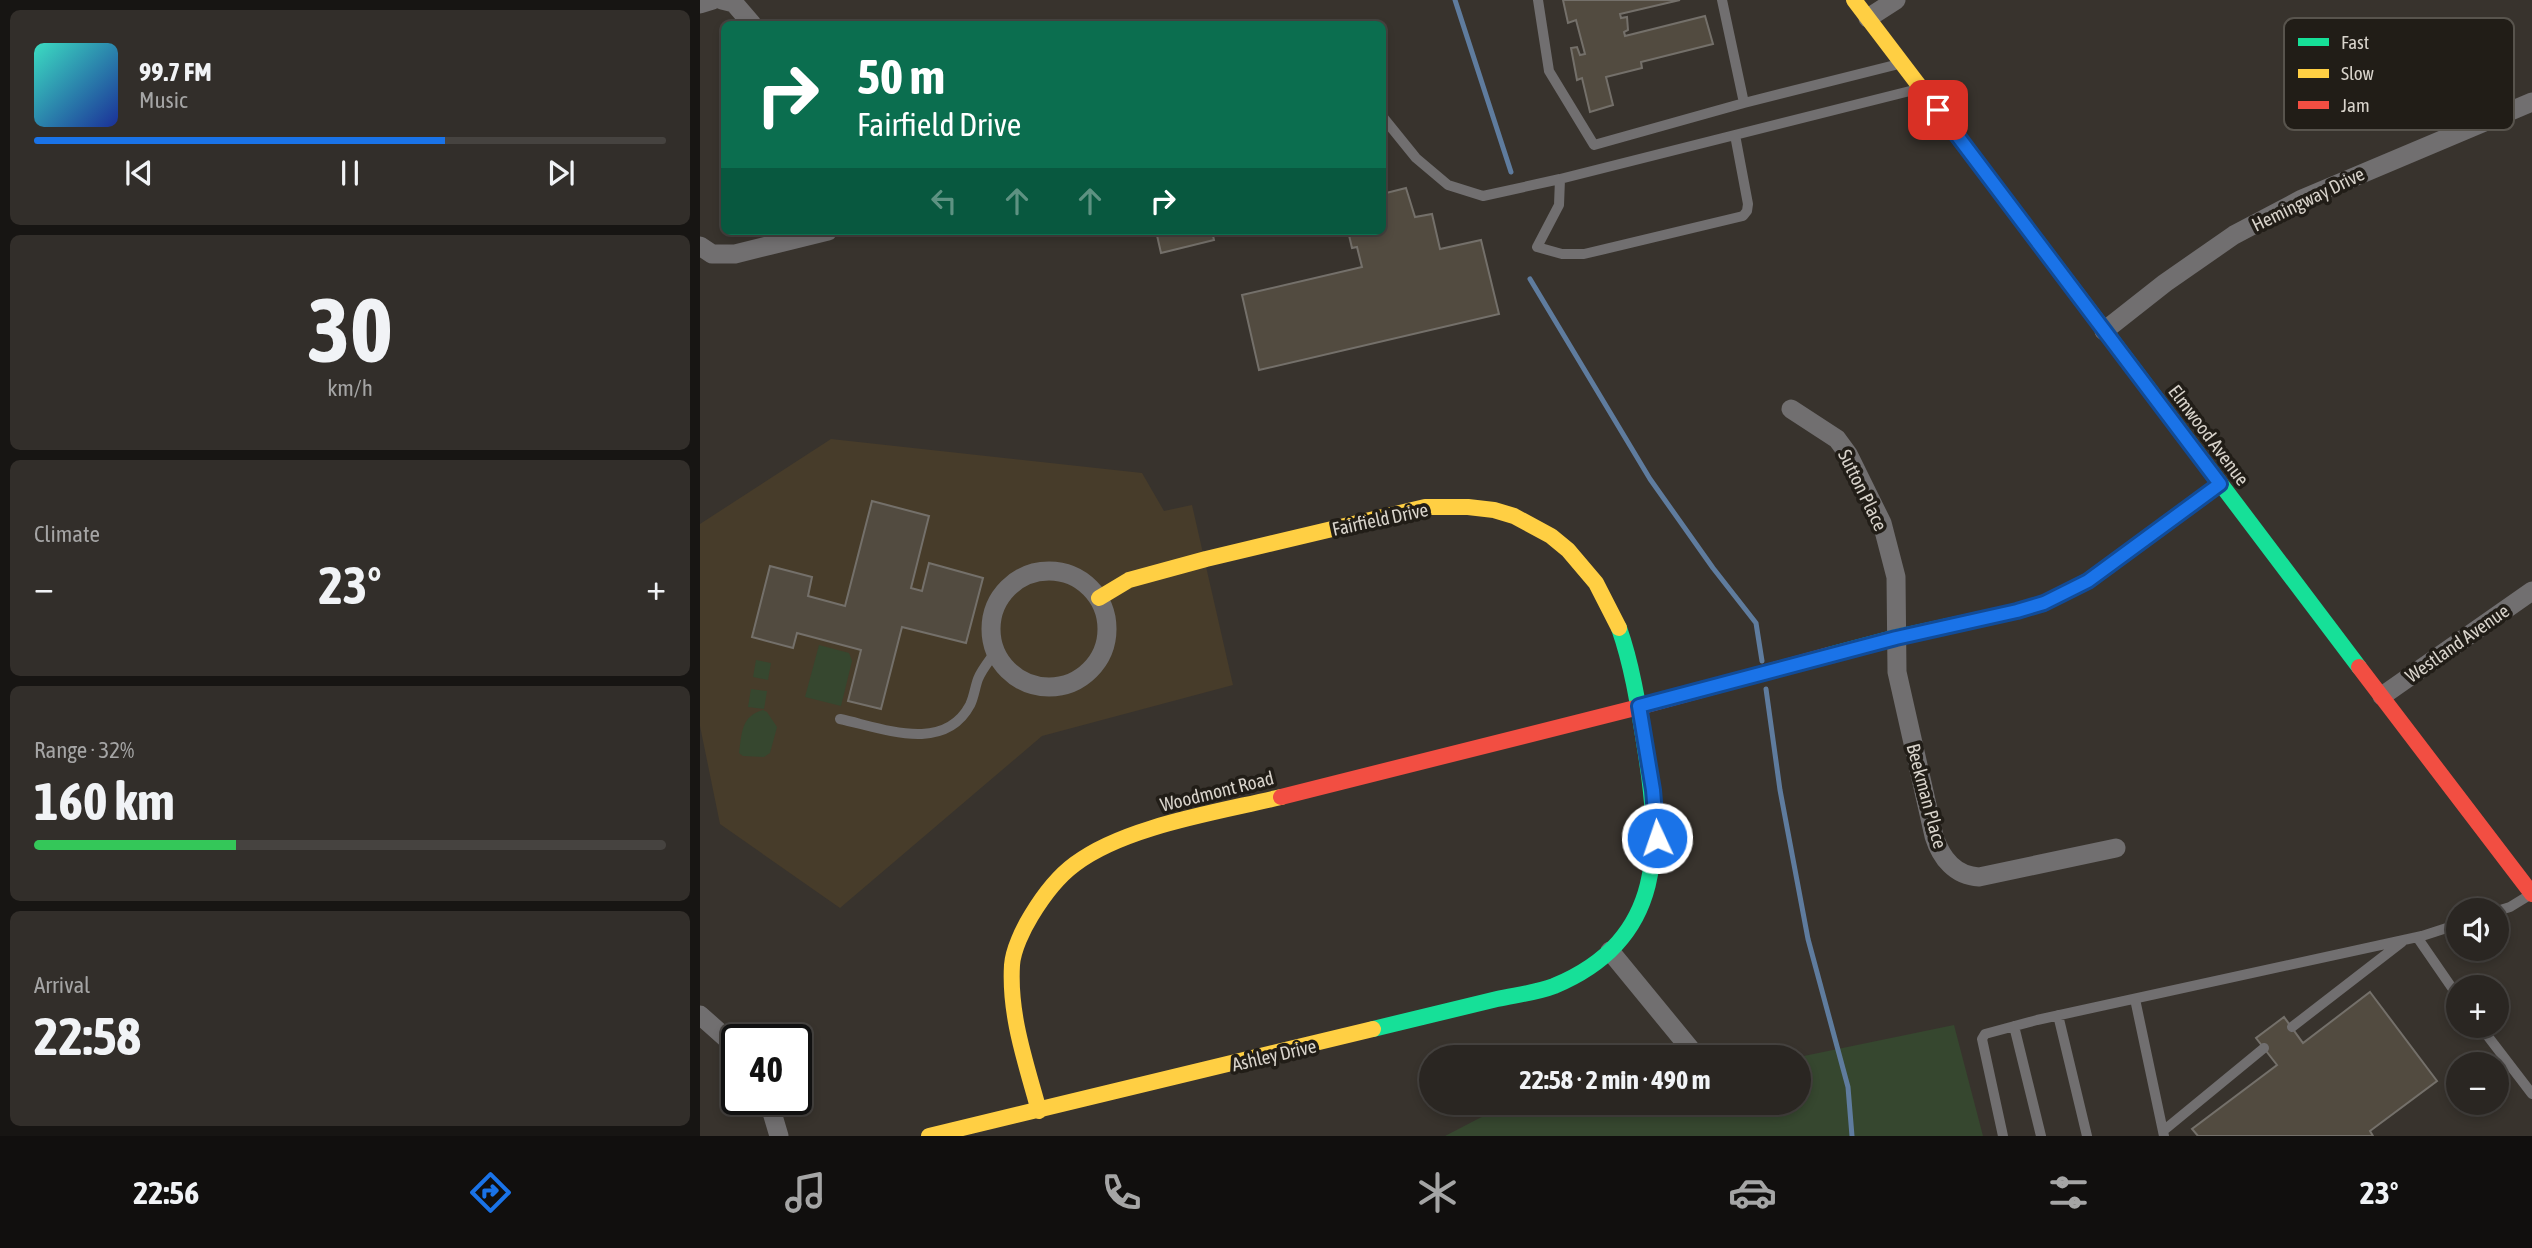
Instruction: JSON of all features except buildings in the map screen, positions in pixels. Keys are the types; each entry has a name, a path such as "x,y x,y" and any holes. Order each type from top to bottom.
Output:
{"street":[{"path":"700,4 713,0"},
{"path":"722,0 734,3 749,21"},
{"name":"Elmwood Avenue","path":"1854,0 2532,894"},
{"path":"1868,18 1896,0"},
{"name":"Hemingway Drive","path":"2514,110 2532,102"},
{"name":"Hemingway Drive","path":"2104,331 2165,283 2234,235 2302,199 2466,130"},
{"path":"700,246 712,254 734,254 812,235"},
{"name":"Sutton Place","path":"1791,409 1837,439 1848,454 1882,523 1896,577 1896,638"},
{"path":"1639,706 1896,638 2017,611 2065,594 2116,562 2220,484"},
{"name":"Fairfield Drive","path":"1099,598 1129,580 1425,507 1496,510 1537,527 1558,542 1592,579 1616,618 1639,706"},
{"path":"1050,571 1069,574 1086,584 1099,598 1107,623 1104,649 1096,664 1076,680 1051,687 1034,685 1018,678 1005,666 996,651 991,633 993,614 1001,596 1014,582 1031,573 1050,571"},
{"name":"Westland Avenue","path":"2382,696 2532,591"},
{"name":"Beekman Place","path":"1896,638 1896,672 1934,836 1946,862 1963,874 1979,877 2116,848"},
{"name":"Ashley Drive","path":"929,1136 1530,993 1574,977 1610,951 1634,921 1650,883 1655,862 1656,816 1639,706"},
{"name":"Woodmont Road","path":"1039,1111 1014,1020 1012,963 1026,924 1045,892 1074,864 1110,842 1151,829 1639,706"},
{"path":"1610,951 1687,1045"},
{"path":"700,1016 721,1034"},
{"path":"773,1115 779,1136"}],"lane":[{"path":"1538,0 1549,71 1594,145 1902,63"},
{"path":"1722,0 1744,103"},
{"path":"1386,121 1416,158 1448,185 1483,196 1560,180 1921,88"},
{"path":"1560,180 1559,205 1537,247 1562,254 1584,254 1743,216 1748,204 1735,135"},
{"path":"840,719 909,734 934,733 949,728 970,705 979,676 996,651"},
{"path":"2509,907 2532,894"},
{"path":"2003,1136 1982,1039 1985,1034 2417,937 2446,928"},
{"path":"2417,937 2446,979"},
{"path":"2292,1027 2405,939"},
{"path":"2135,999 2163,1133 2264,1048"},
{"path":"2058,1016 2087,1136"},
{"path":"2014,1026 2040,1136"},
{"path":"2489,1038 2532,1094"}],"shaded area":[{"path":"831,439 1142,473 1164,511 1192,505 1233,685 1042,736 840,908 720,824 700,726 700,524"}],"green space":[{"path":"819,645 849,653 852,661 841,706 805,697"},
{"path":"756,660 771,663 768,680 753,677"},
{"path":"751,689 767,691 764,709 748,707"},
{"path":"763,710 777,727 770,753 764,757 743,756 739,753 744,726 750,716"},
{"path":"1954,1025 1983,1136 1445,1136 1485,1115 1811,1115 1811,1055"}],"waterway":[{"path":"1455,0 1511,172"},
{"path":"1530,279 1650,479 1756,623 1762,661"},
{"path":"1766,689 1780,790 1808,939 1848,1087 1852,1136"}],"traffic: fast":[{"path":"2100,324 2359,667"},
{"path":"1829,655 2017,611 2044,603 2089,580"},
{"path":"1373,1029 1554,986 1591,966 1618,943 1637,915 1648,885 1653,852 1653,817 1637,699 1619,628"}],"traffic: slow":[{"path":"1854,0 2100,324"},
{"path":"1099,598 1129,580 1206,559 1425,507 1468,507 1514,516 1551,536 1568,550 1596,583 1619,628"},
{"path":"1039,1111 1016,1021 1012,965 1022,933 1045,894 1075,864 1120,840 1174,822 1281,797"},
{"path":"929,1136 1373,1029"}],"traffic: jam":[{"path":"2089,580 2220,484"},
{"path":"1281,797 1639,707 1829,655"},
{"path":"2359,667 2532,894"}],"route":[{"path":"1657,838 1653,790 1639,706 1896,638 2044,603 2088,581 2220,484 1938,110"}]}
